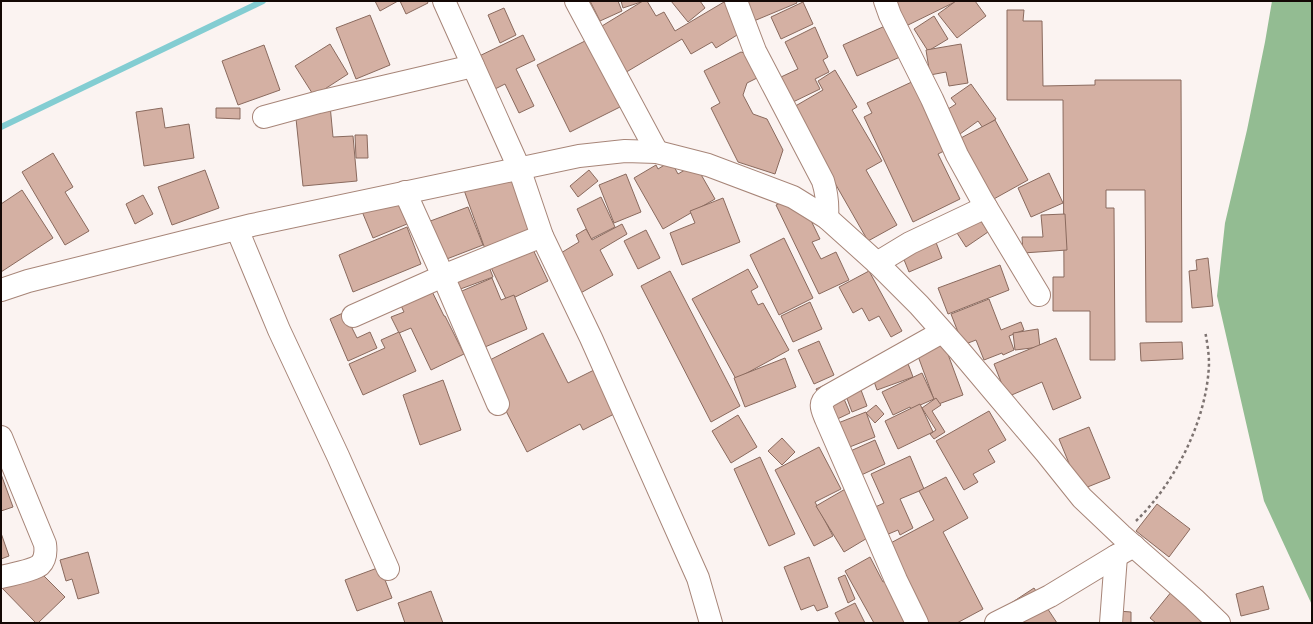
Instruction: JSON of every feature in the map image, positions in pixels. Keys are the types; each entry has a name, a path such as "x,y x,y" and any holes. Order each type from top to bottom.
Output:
{"street":[{"path":"444,1 519,168 542,236 591,338 698,578 711,623"},
{"path":"576,1 656,152"},
{"path":"736,1 755,51 823,181 827,193 827,218"},
{"path":"885,1 890,15 932,99 957,155 986,207 1039,295"},
{"path":"264,117 325,100 473,66"},
{"path":"1,290 28,281 237,229 579,156 624,151 656,152 708,165 749,179 793,197 827,218 877,263 919,305 1124,546 1194,599 1220,623"},
{"path":"405,192 498,404"},
{"path":"877,263 910,243 986,207"},
{"path":"237,229 280,330 388,569"},
{"path":"353,316 443,276 542,236"},
{"path":"917,623 896,580 821,407 823,399 942,332"},
{"path":"1,437 45,544 46,552 40,565 1,577"},
{"path":"996,623 1050,596 1124,546"},
{"path":"1111,623 1124,546"}],"path":[{"path":"1124,546 1148,507 1173,474 1189,446 1205,398 1209,363 1206,331"}],"green space":[{"path":"1272,1 1312,1 1312,605 1264,501 1217,296 1225,223 1247,130"}],"building":[{"path":"375,1 398,1 380,11"},
{"path":"400,1 427,1 428,3 406,14"},
{"path":"590,1 618,1 622,11 600,21"},
{"path":"621,1 644,1 623,8"},
{"path":"643,1 647,1 656,16 664,12 675,31 724,2 742,32 716,48 712,42 691,54 682,39 623,74 597,29"},
{"path":"671,1 700,1 705,8 688,22"},
{"path":"740,1 796,1 797,3 749,23"},
{"path":"892,1 957,1 904,27"},
{"path":"956,1 975,1 986,16 957,38 938,14"},
{"path":"803,2 813,24 781,39 771,17"},
{"path":"504,8 516,35 500,43 488,15"},
{"path":"1007,10 1024,10 1023,21 1042,21 1043,86 1095,85 1095,80 1181,80 1182,322 1146,322 1145,190 1106,190 1106,208 1114,208 1115,360 1090,360 1090,311 1053,311 1053,277 1064,277 1063,100 1007,100"},
{"path":"370,15 390,65 356,79 336,28"},
{"path":"934,16 948,39 928,51 914,29"},
{"path":"885,26 900,57 857,76 843,45"},
{"path":"815,27 828,57 823,60 829,72 815,79 820,89 793,102 781,77 798,69 785,42"},
{"path":"523,35 535,60 516,69 534,106 519,113 505,84 489,92 473,59"},
{"path":"589,39 622,106 570,132 537,65"},
{"path":"330,44 348,74 314,96 295,66"},
{"path":"961,44 968,83 949,86 946,72 930,75 926,50"},
{"path":"264,45 280,90 238,105 222,61"},
{"path":"741,52 747,54 759,77 747,83 743,95 753,114 767,119 783,150 775,174 738,162 711,108 720,103 704,71"},
{"path":"835,70 857,107 852,110 882,161 866,170 897,225 868,241 792,108 823,90 818,81"},
{"path":"918,79 950,148 938,154 960,199 913,222 864,117 872,113 867,103"},
{"path":"971,84 996,119 983,128 978,121 960,134 945,111 956,104 951,98"},
{"path":"330,105 333,137 353,136 357,181 303,186 295,109"},
{"path":"162,108 165,128 189,124 194,158 144,166 136,112"},
{"path":"216,108 240,108 240,119 216,118"},
{"path":"995,120 1028,180 992,200 959,139"},
{"path":"355,135 367,135 368,158 356,158"},
{"path":"53,153 73,187 65,192 89,231 65,245 22,172"},
{"path":"671,161 678,174 695,164 715,199 663,229 634,178 656,165 658,169"},
{"path":"205,170 219,208 172,225 158,187"},
{"path":"589,170 598,181 578,197 570,186"},
{"path":"511,172 533,231 485,249 464,190"},
{"path":"1049,173 1063,203 1031,217 1018,188"},
{"path":"626,174 641,212 614,223 599,185"},
{"path":"22,190 53,238 1,272 1,204"},
{"path":"798,194 820,239 812,242 821,259 836,252 849,280 819,294 776,205"},
{"path":"143,195 153,214 135,224 126,204"},
{"path":"395,195 407,224 373,238 361,209"},
{"path":"601,197 615,227 591,239 577,209"},
{"path":"723,198 740,242 682,265 670,233 695,223 690,211"},
{"path":"468,207 483,245 439,262 425,223"},
{"path":"972,207 988,232 966,247 950,222"},
{"path":"1065,214 1067,250 1023,253 1022,237 1043,237 1041,215"},
{"path":"622,224 627,234 600,250 613,275 577,295 556,256 579,242 576,235 586,229 592,240"},
{"path":"407,227 421,264 353,292 339,255"},
{"path":"646,230 660,258 638,269 624,241"},
{"path":"932,232 942,258 909,272 898,245"},
{"path":"784,238 813,298 779,315 750,255"},
{"path":"528,239 548,281 507,301 487,259"},
{"path":"485,256 493,277 455,291 447,271"},
{"path":"1208,258 1213,306 1192,308 1189,271 1197,270 1196,260"},
{"path":"1000,265 1009,290 948,314 938,288"},
{"path":"748,269 758,287 751,291 758,305 763,303 789,350 736,379 692,299"},
{"path":"670,271 740,406 711,422 641,286"},
{"path":"869,271 902,331 891,337 879,316 869,321 862,308 853,313 839,287"},
{"path":"425,277 464,354 431,370 411,328 399,333 391,317 404,312 394,291"},
{"path":"492,278 501,300 514,295 527,329 478,350 455,294"},
{"path":"989,299 1001,330 1021,322 1024,330 1009,336 1014,350 1003,355 1002,353 984,360 976,340 963,345 951,314"},
{"path":"810,302 822,329 793,342 781,316"},
{"path":"358,306 351,326 357,338 370,332 377,348 348,361 330,319"},
{"path":"1038,329 1040,347 1015,350 1013,333"},
{"path":"399,332 416,371 363,395 349,364 385,348 381,340"},
{"path":"543,333 568,383 594,370 616,413 583,430 580,424 527,452 482,364"},
{"path":"942,338 963,395 936,405 915,348"},
{"path":"1056,338 1081,398 1053,410 1042,382 1007,397 994,364"},
{"path":"819,341 834,375 814,384 798,350"},
{"path":"1182,342 1183,359 1141,361 1140,343"},
{"path":"904,353 913,377 877,390 870,370"},
{"path":"785,358 796,387 745,407 734,378"},
{"path":"922,373 934,399 911,409 910,407 893,415 882,392"},
{"path":"855,374 867,406 852,412 840,380"},
{"path":"443,380 461,430 420,445 403,395"},
{"path":"836,380 850,413 831,422 816,389"},
{"path":"936,398 941,405 932,411 945,432 934,439 930,434 936,430 922,408"},
{"path":"920,404 933,432 898,449 885,421"},
{"path":"876,405 884,414 875,423 866,413"},
{"path":"989,411 1006,440 988,450 995,462 973,474 978,482 964,490 936,441"},
{"path":"866,412 875,437 842,450 833,425"},
{"path":"738,415 757,447 731,463 712,431"},
{"path":"1089,427 1110,478 1080,490 1059,439"},
{"path":"782,438 795,452 782,465 768,451"},
{"path":"875,440 885,464 857,477 846,453"},
{"path":"819,447 841,489 815,502 833,536 814,546 775,470"},
{"path":"910,456 924,489 900,499 913,528 900,535 898,530 886,535 873,508 884,503 871,474"},
{"path":"760,457 795,534 769,546 734,469"},
{"path":"1,474 13,507 1,511"},
{"path":"946,477 968,518 943,532 983,609 957,623 925,623 885,546 934,520 919,491"},
{"path":"847,488 874,534 844,552 816,506"},
{"path":"1157,504 1190,529 1169,557 1136,531"},
{"path":"1,533 9,556 1,559"},
{"path":"88,552 99,593 78,599 72,579 66,581 60,560"},
{"path":"809,557 828,607 817,611 814,605 801,610 784,567"},
{"path":"870,557 883,582 891,578 915,623 874,623 845,571"},
{"path":"29,561 65,597 38,623 36,623 2,588"},
{"path":"380,567 392,598 357,611 345,580"},
{"path":"845,575 855,599 848,603 838,578"},
{"path":"1263,586 1269,609 1241,616 1236,594"},
{"path":"1034,588 1057,623 1011,623 1002,609"},
{"path":"431,591 443,623 405,623 398,603"},
{"path":"1172,591 1210,623 1156,623 1150,618"},
{"path":"855,603 865,623 840,623 835,613"},
{"path":"1118,611 1131,612 1131,623 1117,623"}],"waterway":[{"path":"1,127 263,1"}]}
